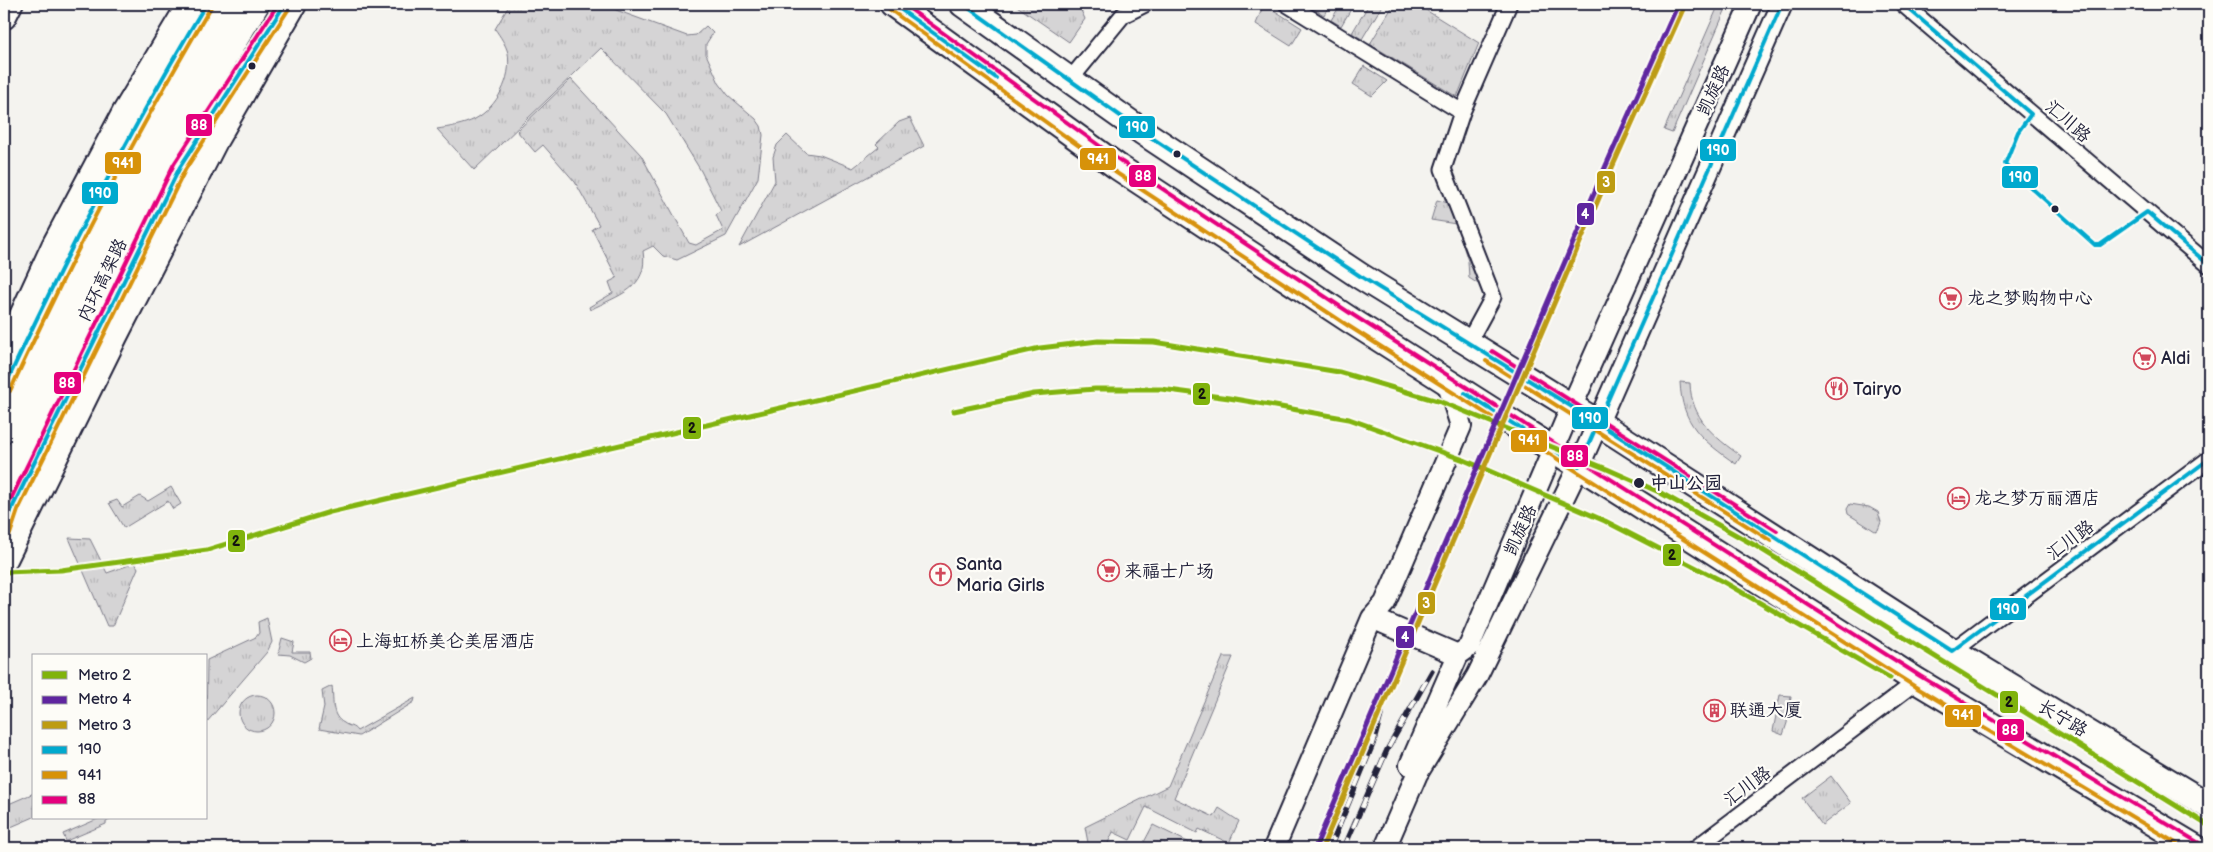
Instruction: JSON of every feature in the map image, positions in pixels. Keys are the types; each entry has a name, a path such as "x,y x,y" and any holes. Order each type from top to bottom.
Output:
{"highway":[{"path":"4,357 69,220 125,114 191,4"},
{"name":"内环高架路","path":"4,429 98,232 180,81 228,4"},
{"name":"内环高架路","path":"4,484 119,243 201,94 256,4"},
{"path":"4,559 215,139 293,4"}],"main road":[{"path":"4,388 104,184 160,79 206,4"},
{"path":"4,532 12,508 180,167 285,4"},
{"path":"894,4 1118,167 1447,382 1917,681 2196,848"},
{"name":"长宁路","path":"963,4 1069,80 1360,276 1598,423 1952,651 2209,806"}],"street":[{"path":"4,15 7,20 15,4"},
{"path":"1069,80 1123,15 1145,4"},
{"path":"1287,4 1462,112"},
{"path":"1468,343 1493,297 1443,170 1462,112 1509,4"},
{"name":"凯旋路","path":"1374,848 1458,655 1469,647 1572,408 1751,4"},
{"name":"凯旋路","path":"1385,848 1416,774 1477,676 1579,466 1782,4"},
{"name":"汇川路","path":"1903,4 2209,266"},
{"path":"1274,848 1372,618 1385,603 1460,426 1447,382"},
{"name":"汇川路","path":"1952,651 2209,459"},
{"path":"1372,618 1458,655"},
{"name":"汇川路","path":"1696,848 1917,681"}],"green space":[{"path":"510,4 606,4 616,10 687,36 696,35 706,26 713,33 706,44 706,54 719,83 728,95 756,119 761,126 763,135 758,178 726,236 677,260 663,256 653,246 643,251 644,264 636,282 621,295 590,310 589,307 613,293 609,282 617,278 592,229 599,225 575,182 543,145 535,152 517,131 571,79 641,155 689,243 696,245 723,230 716,215 721,211 701,171 666,114 601,48 474,170 437,129 452,127 475,119 483,114 496,100 505,82 509,63 508,53 495,29"},
{"path":"1014,4 1078,4 1085,19 1069,42"},
{"path":"1264,4 1302,28 1291,46 1256,24"},
{"path":"1306,4 1330,4 1324,15"},
{"path":"1341,4 1354,4 1341,26 1331,20"},
{"path":"1369,4 1383,4 1362,39 1352,33"},
{"path":"1394,4 1416,4 1479,43 1457,97 1370,44"},
{"path":"1719,4 1728,4 1672,133 1664,130"},
{"path":"1364,66 1387,81 1372,96 1353,84"},
{"path":"910,118 924,146 739,247 775,181 773,157 777,145 787,135 806,153 820,155 853,168 879,147 876,144 899,122"},
{"path":"1437,200 1452,204 1480,285 1469,278 1468,261 1456,224 1431,220"},
{"path":"1680,382 1690,383 1691,395 1695,406 1706,426 1722,442 1741,456 1736,464 1713,447 1696,430 1685,410"},
{"path":"171,487 181,504 173,509 168,501 124,528 109,503 117,500 122,507 140,496 148,501"},
{"path":"1850,504 1869,507 1878,512 1881,522 1878,530 1875,531 1848,514 1847,509"},
{"path":"69,538 90,539 107,573 135,563 138,568 113,626 107,626"},
{"path":"267,618 272,642 267,652 208,721 208,660 256,637 259,633 258,622"},
{"path":"282,638 294,642 292,652 310,652 311,658 304,662 290,655 278,654"},
{"path":"1223,657 1233,657 1174,798 1214,817 1219,808 1239,821 1229,843 1199,829 1197,833 1146,807 1130,840 1113,832 1108,843 1119,848 1089,848 1085,827 1168,786"},
{"path":"332,686 333,707 336,716 357,731 415,698 414,702 359,736 319,729 324,707 322,691"},
{"path":"257,695 264,696 270,700 274,706 274,720 270,726 264,730 257,731 250,730 244,726 240,720 239,713 240,706 244,700 250,696"},
{"path":"1780,695 1791,696 1787,723 1783,735 1773,731"},
{"path":"1831,776 1851,803 1822,825 1802,798"},
{"path":"32,794 32,818 4,830 4,806"},
{"path":"95,820 110,820 106,824 66,841 63,834"},
{"path":"1153,825 1200,848 1141,848"}],"railway":[{"path":"1330,848 1373,744 1397,657"},
{"path":"1344,848 1387,750 1432,671"}],"metro line":[{"name":"4","path":"1315,848 1604,170 1678,4"},
{"name":"3","path":"1322,848 1610,172 1684,7"},
{"name":"2","path":"4,572 61,570 207,550 330,512 1040,348 1098,341 1154,342 1339,372 1441,402 1659,492 1756,546 2209,826"},
{"name":"2","path":"954,411 1034,394 1095,389 1161,389 1229,398 1349,419 1464,460 1605,521 1722,581 1890,678"}],"transit line":[{"name":"190","path":"4,388 51,290 125,145 206,4"},
{"name":"88","path":"4,513 174,164 278,4"},
{"name":"190","path":"4,532 12,508 180,167 285,4"},
{"name":"190","path":"893,4 996,78"},
{"name":"88","path":"903,4 1122,162 1353,315 1920,676 2199,843"},
{"name":"190","path":"963,4 1143,132 1360,276 1598,423 1952,651 2209,459"},
{"name":"190","path":"1465,393 1579,466 1782,4"},
{"name":"190","path":"1903,4 2031,114 2018,132 2005,164 2095,245 2100,245 2147,212 2209,265"},
{"name":"941","path":"10,391 106,196 157,101 211,7"},
{"name":"941","path":"10,534 18,510 185,170 290,7"},
{"name":"941","path":"889,9 1115,172 1347,325 1914,686 2184,848"},
{"name":"88","path":"1492,351 1777,531"},
{"name":"941","path":"1486,361 1771,541"}],"place":[{"name":"龙之梦购物中心","path":"1951,298"},
{"name":"Aldi","path":"2145,358"},
{"name":"Tairyo","path":"1837,389"},
{"name":"中山公园","path":"1639,483"},
{"name":"龙之梦万丽酒店","path":"1958,498"},
{"name":"来福士广场","path":"1108,571"},
{"name":"Santa Maria Girls","path":"940,574"},
{"name":"上海虹桥美仑美居酒店","path":"340,641"},
{"name":"联通大厦","path":"1714,710"}]}
